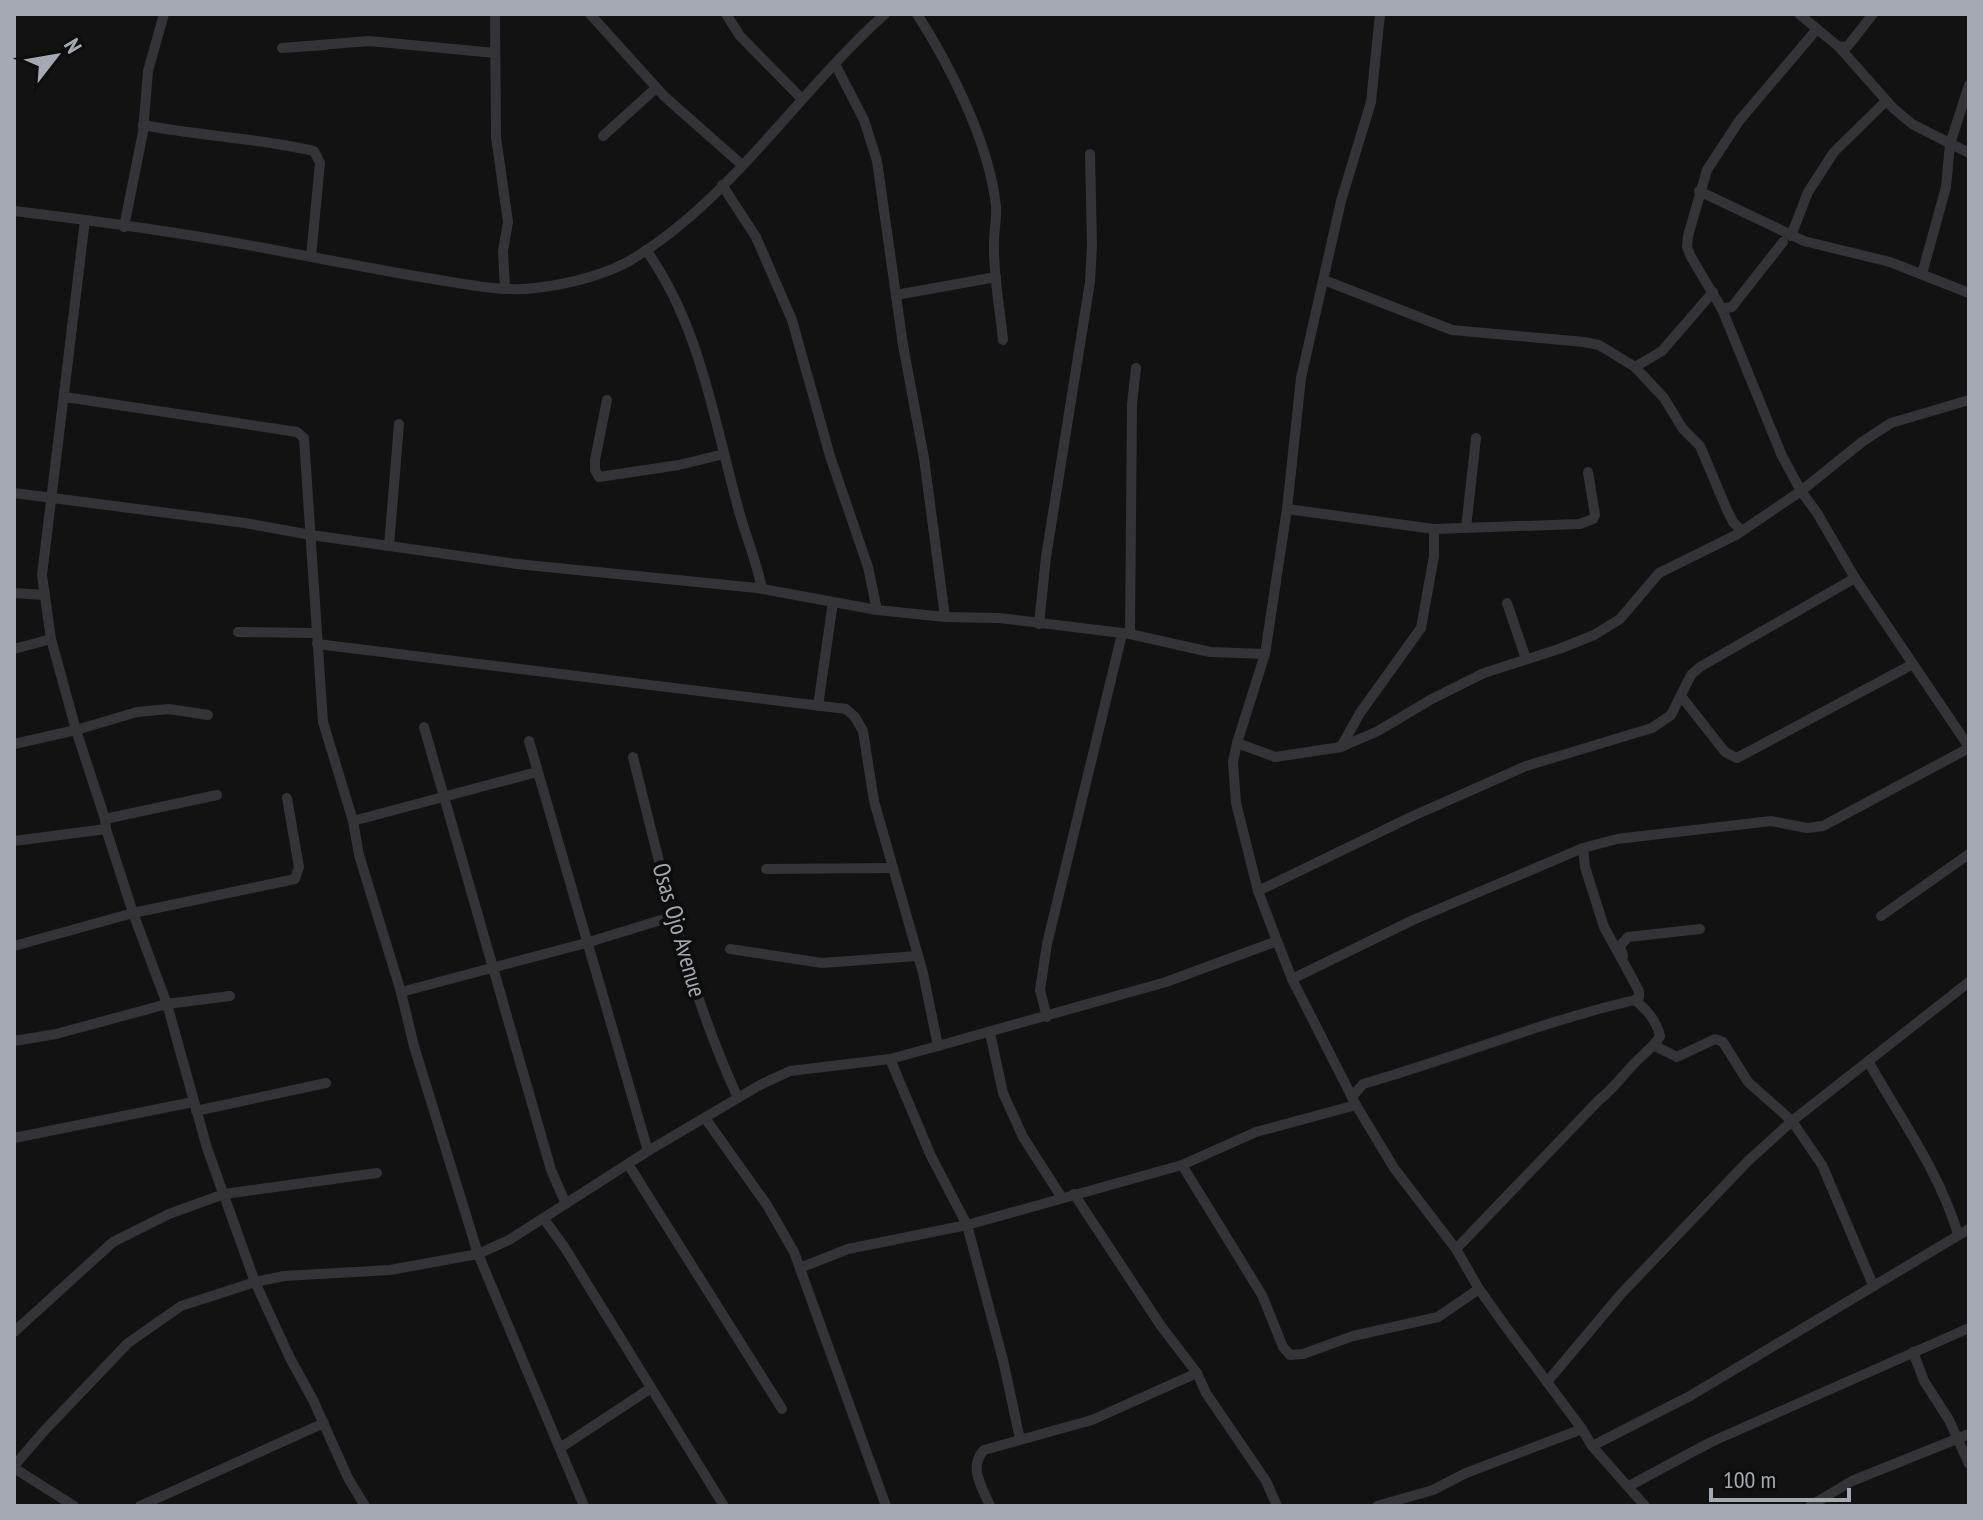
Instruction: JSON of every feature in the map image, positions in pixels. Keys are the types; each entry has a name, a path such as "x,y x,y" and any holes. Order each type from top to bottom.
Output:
{"street":[{"path":"124,227 143,125 148,71 164,14"},
{"path":"495,14 496,137 508,213 503,251 505,289"},
{"path":"590,14 656,88 741,164"},
{"path":"726,14 740,36 802,99"},
{"path":"14,211 505,289 536,288 597,274 636,258 670,234 722,185 885,14"},
{"path":"917,14 951,70 993,188 996,277 1003,340"},
{"path":"1383,14 1371,102 1341,201 1301,378 1287,509 1265,654 1233,762 1236,803 1258,891 1292,979 1354,1101 1394,1168 1456,1249 1479,1289 1592,1446 1645,1506"},
{"path":"1799,14 1839,47 1886,101 1912,124 1969,153"},
{"path":"1839,47 1848,46 1873,14"},
{"path":"1292,979 1413,920 1583,848 1617,839 1771,821 1807,828 1823,826 1969,747 1855,578 1801,491 1782,456 1722,309 1687,247 1699,191 1707,170 1739,121 1817,29"},
{"path":"326,45 300,47 369,41 495,53"},
{"path":"835,64 864,120 877,161 903,345 924,458 945,617"},
{"path":"1922,274 1946,187 1950,144 1969,85"},
{"path":"603,136 656,88"},
{"path":"1722,309 1732,307 1787,239 1808,192 1834,152 1886,101"},
{"path":"143,125 195,135 260,140 314,151 320,163 311,257"},
{"path":"1039,624 1047,546 1089,293 1092,245 1090,154"},
{"path":"722,185 756,237 792,320 830,456 868,567 877,610"},
{"path":"1699,191 1787,239 1890,262 1969,293"},
{"path":"85,220 42,575 51,639 133,913 167,1004 194,1106 255,1282 348,1478 365,1506"},
{"path":"646,250 661,274 694,346 719,423 724,454 762,589"},
{"path":"896,295 996,277"},
{"path":"1324,280 1452,330 1599,345 1635,367 1664,398 1683,429 1700,446 1727,510 1742,531"},
{"path":"1635,367 1662,351 1713,292"},
{"path":"1047,1017 1040,990 1047,944 1126,634 1132,404 1136,368"},
{"path":"65,397 299,433 305,441 323,722 414,1046 478,1254 584,1506"},
{"path":"607,400 595,460 599,477 679,465 724,454"},
{"path":"1237,743 1275,757 1341,747 1378,731 1484,673 1594,635 1620,619 1659,573 1742,531 1891,423 1969,400"},
{"path":"389,546 399,424"},
{"path":"1466,528 1476,438"},
{"path":"1287,509 1434,529 1558,526 1588,521 1595,515 1588,472"},
{"path":"14,493 245,523 517,564 762,589 877,610 945,617 999,618 1126,634 1210,652 1265,654"},
{"path":"1341,747 1360,713 1421,628 1434,556 1434,529"},
{"path":"1258,891 1399,822 1526,766 1652,728 1671,715 1691,675 1700,667 1855,578"},
{"path":"14,593 45,595"},
{"path":"818,706 833,602"},
{"path":"1507,603 1526,659"},
{"path":"238,632 316,639 846,709 863,731 874,801 917,956 938,1046"},
{"path":"14,649 51,639"},
{"path":"1681,696 1725,752 1737,758 1913,664"},
{"path":"14,744 137,712 169,709 208,715"},
{"path":"424,727 551,1170 566,1204"},
{"path":"529,741 648,1151"},
{"name":"Osas Ojo Avenue","path":"633,757 697,997 738,1098"},
{"path":"353,821 537,772"},
{"path":"14,841 106,824 217,795"},
{"path":"14,946 133,913 295,879 299,867 287,798"},
{"path":"800,1268 848,1249 967,1225 1182,1165 1256,1132 1354,1101 1363,1084 1576,1014 1635,1000 1639,997 1639,991 1604,927 1585,867 1583,848"},
{"path":"1881,916 1969,854"},
{"path":"766,869 893,868"},
{"path":"401,992 586,943 674,916"},
{"path":"1625,962 1620,946 1628,937 1700,929"},
{"path":"74,1506 14,1467 128,1343 181,1306 284,1276 390,1270 478,1254 509,1240 648,1151 790,1071 890,1059 990,1033 1166,982 1277,941"},
{"path":"730,949 822,963 917,956"},
{"path":"1547,1382 1640,1274 1748,1161 1792,1121 1969,982"},
{"path":"14,1041 56,1034 167,1004 230,996"},
{"path":"1456,1249 1655,1046 1660,1036 1658,1026 1651,1014 1635,1000"},
{"path":"990,1033 1003,1093 1023,1137 1197,1373 1206,1393 1266,1481 1277,1506"},
{"path":"1655,1046 1677,1057 1719,1039 1748,1082 1792,1121 1822,1165 1873,1285"},
{"path":"890,1059 931,1156 967,1225 1003,1360 1020,1439"},
{"path":"1592,1446 1690,1396 1964,1232 1929,1163 1868,1061"},
{"path":"14,1138 326,1083"},
{"path":"705,1118 767,1205 794,1252 886,1506"},
{"path":"628,1164 782,1409"},
{"path":"1182,1165 1262,1295 1283,1347 1290,1355 1303,1354 1353,1336 1438,1317 1479,1289"},
{"path":"14,1332 113,1242 169,1214 224,1194 377,1173"},
{"path":"544,1219 724,1506"},
{"path":"1629,1486 1711,1442 1969,1328"},
{"path":"1913,1352 1924,1381 1943,1409 1969,1464"},
{"path":"990,1506 975,1468 977,1457 984,1450 1092,1420 1197,1373"},
{"path":"560,1448 651,1388"},
{"path":"140,1506 324,1423"},
{"path":"1377,1506 1433,1490 1466,1473 1582,1429"},
{"path":"1810,1506 1852,1481 1969,1434"}]}
